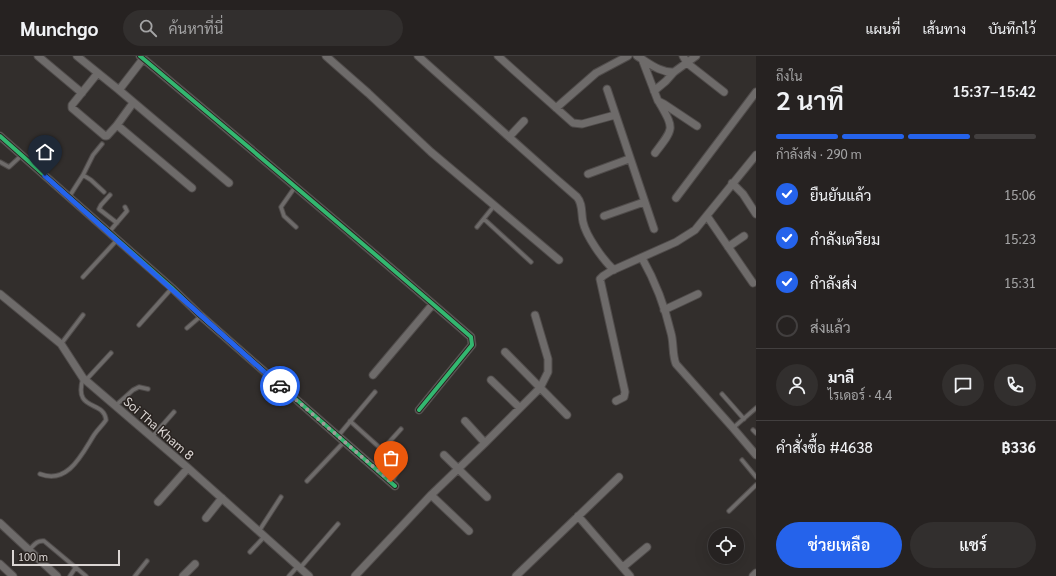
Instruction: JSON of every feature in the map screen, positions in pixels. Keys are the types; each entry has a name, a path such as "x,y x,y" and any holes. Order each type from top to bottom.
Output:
{"street":[{"path":"38,56 82,93"},
{"path":"77,56 229,183"},
{"path":"326,56 431,152 559,260"},
{"path":"418,56 577,197 580,201 583,222 592,241 614,270"},
{"path":"498,56 573,123 578,125 616,115"},
{"path":"556,108 596,73 628,56"},
{"path":"654,91 666,81 685,59 696,56"},
{"path":"119,90 142,57 471,337 473,343 419,410"},
{"path":"640,57 661,70 674,72"},
{"path":"640,57 658,101 668,118 670,126 666,138 655,153"},
{"path":"685,59 724,92"},
{"path":"97,74 72,105 72,108 105,136 107,136 117,125 134,103"},
{"path":"607,89 629,159 654,229"},
{"path":"676,198 755,95"},
{"path":"658,101 697,126"},
{"path":"509,137 524,121"},
{"path":"117,125 192,188"},
{"path":"0,136 172,288 201,316 393,484"},
{"path":"616,400 624,397 625,392 600,279 614,270 676,242 695,230 756,155"},
{"path":"588,174 629,159"},
{"path":"732,183 743,194 756,214"},
{"path":"604,216 644,202"},
{"path":"707,216 753,283"},
{"path":"728,247 744,236"},
{"path":"642,258 657,289 664,310 671,334 676,364 756,456"},
{"name":"Soi Tha Kham 8","path":"0,294 61,344 85,379 309,576"},
{"path":"664,310 698,294"},
{"path":"373,376 433,304"},
{"path":"355,576 431,495 540,388 548,372 548,359 535,315"},
{"path":"505,352 567,415"},
{"path":"491,380 520,408"},
{"path":"465,421 485,443"},
{"path":"444,455 486,497"},
{"path":"158,502 188,468"},
{"path":"516,576 619,477"},
{"path":"431,495 469,531"},
{"path":"206,518 222,498"},
{"path":"578,516 630,576"},
{"path":"0,523 58,576"},
{"path":"622,567 647,546"},
{"path":"0,564 12,576"},
{"path":"183,576 195,564"},
{"path":"753,576 756,573"}],"lane":[{"path":"69,197 83,175 93,155 102,144"},
{"path":"0,162 6,167 9,167 22,155"},
{"path":"83,175 104,192"},
{"path":"295,187 281,207 284,216 296,227"},
{"path":"110,195 99,209 116,223"},
{"path":"477,227 494,206"},
{"path":"109,232 127,211 124,207"},
{"path":"484,219 531,262"},
{"path":"83,277 117,240"},
{"path":"139,325 172,288"},
{"path":"61,344 83,315"},
{"path":"187,328 201,316"},
{"path":"40,474 48,477 58,475 72,468 106,420 103,411 89,404 81,395 80,386 111,353"},
{"path":"115,406 133,390 139,387 148,389"},
{"path":"338,436 375,392"},
{"path":"722,394 744,419"},
{"path":"733,428 756,408"},
{"path":"152,437 174,412"},
{"path":"350,421 400,465 393,484"},
{"path":"382,450 401,429"},
{"path":"307,481 344,442"},
{"path":"742,460 756,477"},
{"path":"729,511 756,485"},
{"path":"250,552 262,534 281,497"},
{"path":"289,576 338,524"},
{"path":"29,550 40,540 44,541 86,576"},
{"path":"135,576 147,561"},
{"path":"70,576 76,567"}],"cycle path":[{"path":"140,56 348,231 471,337 472,345 419,410"},
{"path":"0,136 172,288 201,316 395,486"}],"way so far":[{"path":"280,386 391,482"}],"route":[{"path":"45,176 280,386"}]}
